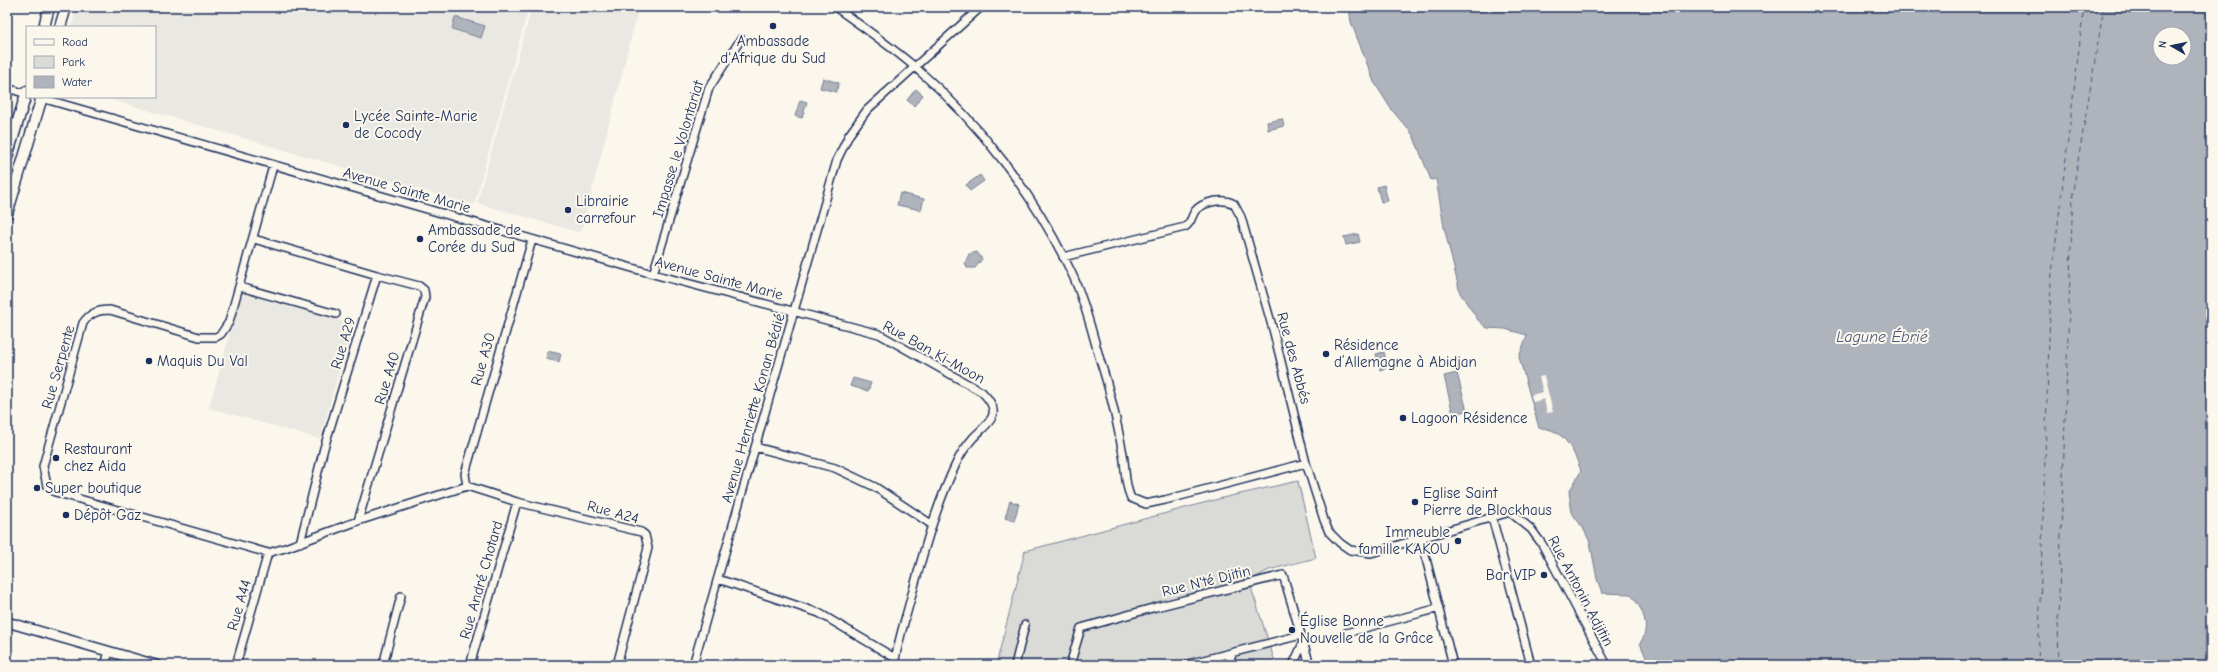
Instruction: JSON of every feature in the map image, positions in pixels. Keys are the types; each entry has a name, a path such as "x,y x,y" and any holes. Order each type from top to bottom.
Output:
{"main road":[{"path":"44,26 49,7"},
{"path":"60,26 66,7"},
{"path":"7,158 26,96"},
{"path":"7,214 40,98"}],"street":[{"path":"835,7 915,67 950,100 1009,169 1035,206 1073,278 1104,370 1123,454 1126,485 1131,498 1146,504 1306,463"},
{"name":"Avenue Henriette Konan Bédié","path":"693,665 838,160 849,135 867,110 981,7"},
{"name":"Impasse le Volontariat","path":"653,274 709,88 741,39"},
{"path":"7,88 26,93"},
{"name":"Avenue Sainte Marie","path":"43,98 273,166 532,240 794,312"},
{"name":"Rue Serpente","path":"268,552 55,492 47,486 43,466 81,331 88,315 100,310 110,310 199,337 216,337 225,330 240,287 273,166"},
{"name":"Rue des Abbés","path":"1063,257 1185,227 1190,223 1194,213 1207,204 1225,200 1234,204 1241,217 1274,333 1306,463 1329,532 1350,550 1371,553 1492,517"},
{"path":"254,239 377,274"},
{"name":"Rue A30","path":"467,486 465,474 532,240"},
{"name":"Rue A40","path":"358,520 425,297 424,290 419,286 377,274"},
{"name":"Rue A29","path":"300,543 324,448 377,274"},
{"path":"240,287 336,314"},
{"name":"Rue Ban Ki-Moon","path":"794,312 888,337 982,392 990,400 993,412 990,423 973,438 956,463 931,524 895,662"},
{"path":"755,447 835,468 875,487 931,524"},
{"path":"268,552 300,543 358,520 467,486"},
{"name":"Rue A24","path":"467,486 517,502 641,532 646,537 648,548 617,665"},
{"name":"Rue André Chotard","path":"470,665 517,502"},
{"name":"Rue Antonin Adjitin","path":"1492,517 1510,512 1537,536 1607,665"},
{"path":"1492,517 1532,665"},
{"path":"1421,539 1453,665"},
{"name":"Rue A44","path":"236,665 268,552"},
{"name":"Rue N'té Djitin","path":"1070,665 1081,628 1156,607 1284,575 1310,665"},
{"path":"718,579 818,613 895,662"},
{"path":"383,665 401,596"},
{"path":"1346,633 1439,608"},
{"path":"7,622 156,665"},
{"path":"1015,665 1025,625"},
{"path":"1184,665 1301,635"},
{"path":"1293,665 1303,643"},
{"path":"105,665 109,652"},
{"path":"1227,665 1233,652"}],"shaded area":[{"name":"Lycée Sainte-Marie de Cocody","path":"77,7 529,7 474,205 105,98 156,98 156,26 71,26"},
{"path":"532,7 639,7 581,233 477,203"},
{"path":"241,293 352,324 320,439 209,408"}],"green space":[{"path":"1298,481 1316,558 1269,570 1249,581 1276,665 996,665 1025,551 1222,498"}],"water":[{"name":"Lagune Ébrié","path":"1349,7 2211,7 2211,665 1649,665 1640,643 1644,637 1645,630 1642,611 1630,594 1602,593 1597,579 1590,542 1583,528 1572,513 1569,492 1581,471 1575,456 1567,442 1561,436 1548,429 1539,428 1519,357 1527,335 1505,329 1487,328 1478,320 1460,293 1444,227 1436,179 1431,180 1413,135 1391,109 1374,82 1351,22"},
{"path":"455,17 485,26 481,38 452,29"},
{"path":"823,78 839,83 836,92 820,88"},
{"path":"916,89 923,95 914,106 907,100"},
{"path":"800,100 807,102 802,118 795,116"},
{"path":"1282,119 1284,126 1268,130 1267,122"},
{"path":"980,175 984,181 970,191 966,185"},
{"path":"1384,185 1388,201 1381,202 1377,187"},
{"path":"900,193 924,199 921,210 897,205"},
{"path":"1358,234 1360,242 1346,245 1344,237"},
{"path":"977,252 982,259 975,268 967,268 965,263 969,254"},
{"path":"547,351 561,354 559,362 546,359"},
{"path":"1384,352 1388,368 1380,370 1376,354"},
{"path":"1457,373 1467,411 1453,414 1444,376"},
{"path":"853,378 871,383 868,391 850,386"},
{"path":"1010,501 1019,504 1014,521 1005,518"}],"pier":[{"path":"1544,376 1553,412 1547,413 1544,399 1533,402 1531,395 1543,392 1539,377"}],"ferry route":[{"path":"2038,665 2051,282 2084,7"},
{"path":"2059,665 2058,622 2073,191 2104,7"}],"place":[{"name":"Ambassade d'Afrique du Sud","path":"773,26"},
{"name":"Lycée Sainte-Marie de Cocody","path":"346,125"},
{"name":"Librairie carrefour","path":"568,210"},
{"name":"Ambassade de Corée du Sud","path":"420,239"},
{"name":"Résidence d’Allemagne à Abidjan","path":"1326,354"},
{"name":"Maquis Du Val","path":"149,361"},
{"name":"Lagoon Résidence","path":"1403,418"},
{"name":"Restaurant chez Aida","path":"56,458"},
{"name":"Super boutique","path":"37,488"},
{"name":"Eglise Saint Pierre de Blockhaus","path":"1415,502"},
{"name":"Dépôt Gaz","path":"66,515"},
{"name":"Immeuble famille KAKOU","path":"1458,541"},
{"name":"Bar VIP","path":"1544,575"},
{"name":"Église Bonne Nouvelle de la Grâce","path":"1292,630"}]}
